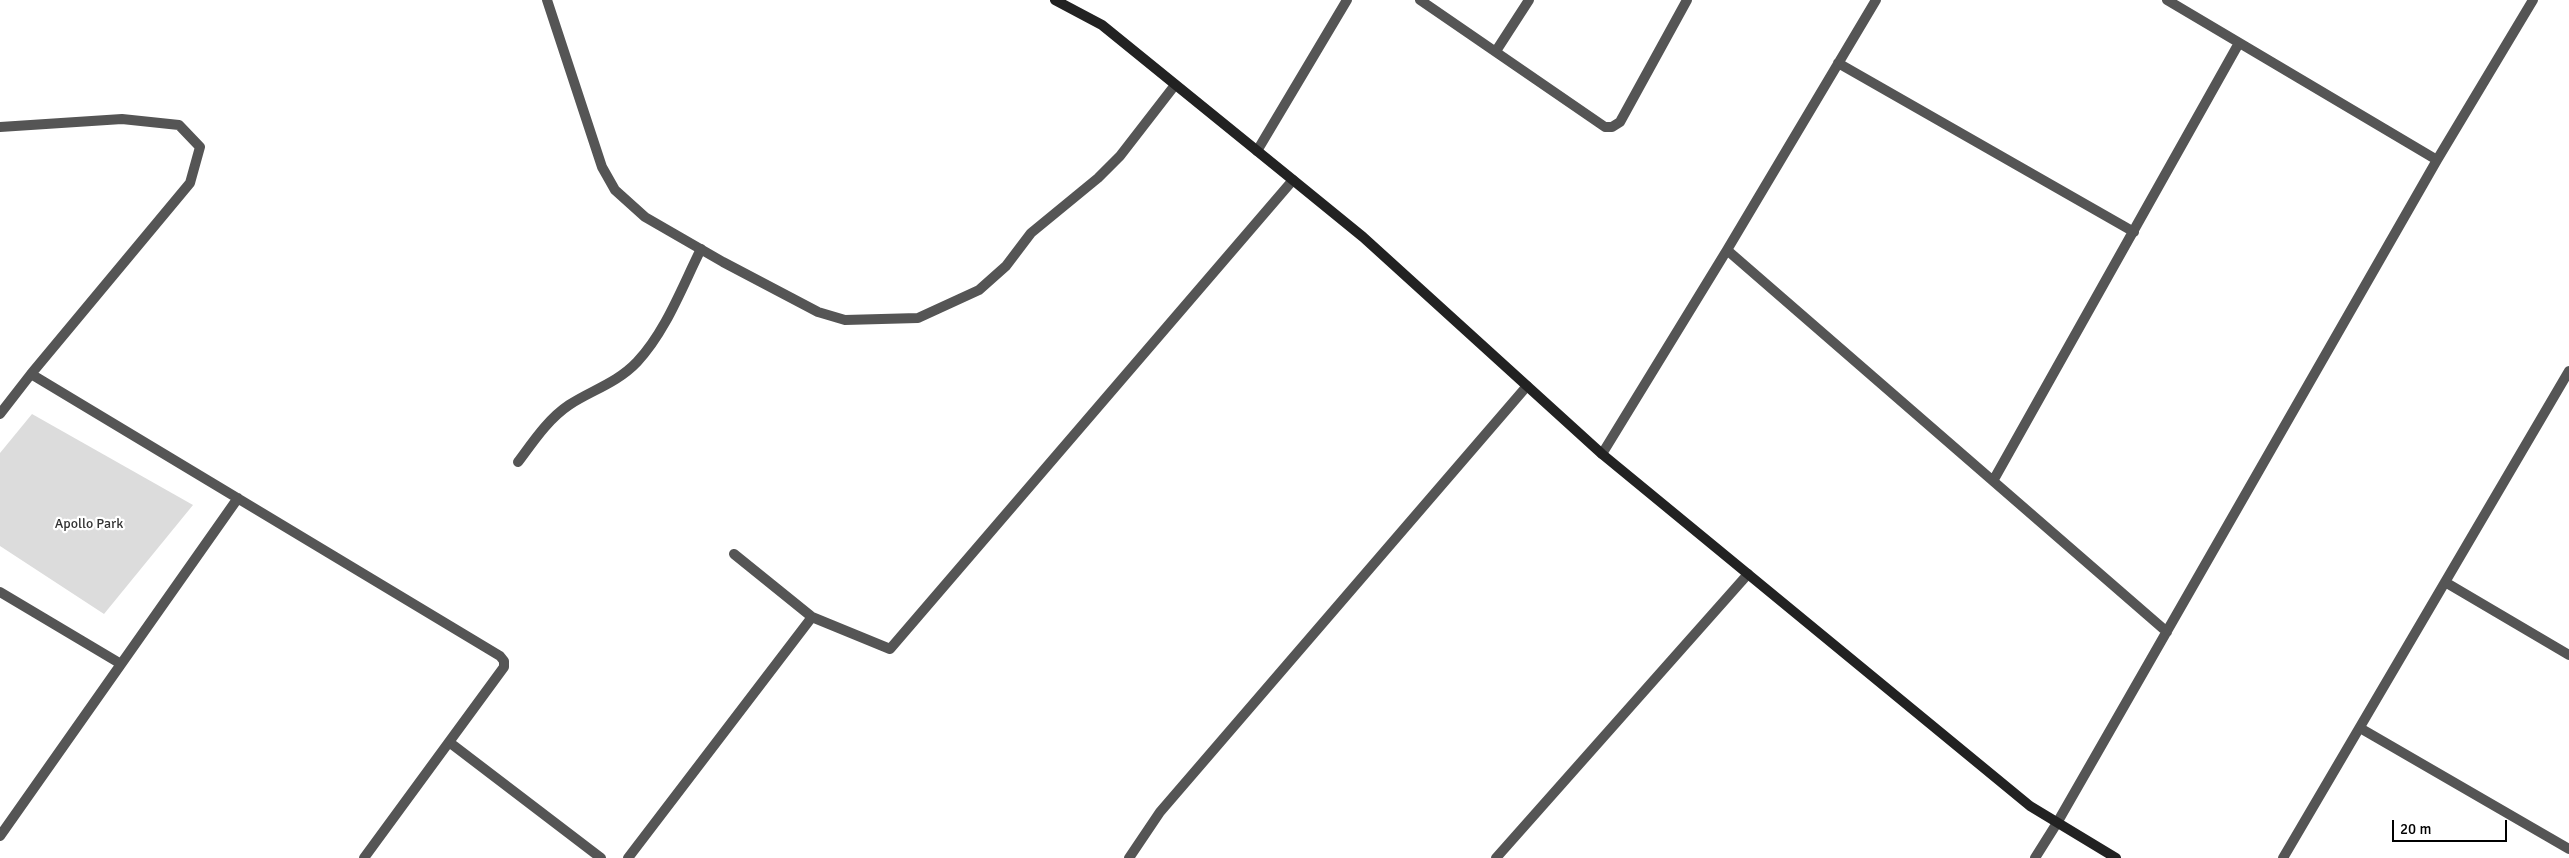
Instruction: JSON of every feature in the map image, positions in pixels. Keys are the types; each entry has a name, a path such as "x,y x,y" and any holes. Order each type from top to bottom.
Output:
{"street":[{"path":"547,0 602,167 615,190 645,217 700,249 818,312 845,320 918,318 979,290 1006,266 1030,234 1098,178 1120,156 1175,85"},
{"path":"1054,0 1102,25 1293,180 1363,238 1602,454 2030,806 2116,858"},
{"path":"1257,151 1347,0"},
{"path":"1420,0 1605,127 1612,127 1620,122 1687,0"},
{"path":"1496,52 1529,0"},
{"path":"1602,454 1727,250 1876,0"},
{"path":"2167,0 2437,160"},
{"path":"2035,858 2057,823 2437,160 2533,0"},
{"path":"1993,481 2240,43"},
{"path":"1838,63 2134,232"},
{"path":"0,127 122,119 179,124 200,147 190,183 0,414"},
{"path":"734,554 812,617 890,649 1293,180"},
{"path":"518,462 552,420 569,405 615,381 636,363 656,338 700,249"},
{"path":"1727,250 2167,632"},
{"path":"2283,858 2569,371"},
{"path":"32,374 500,656 504,661 504,667 364,858"},
{"path":"1129,858 1160,812 1527,386"},
{"path":"0,836 238,498"},
{"path":"1496,858 1748,574"},
{"path":"2446,582 2569,654"},
{"path":"0,592 121,664"},
{"path":"628,858 812,617"},
{"path":"2360,728 2569,849"},
{"path":"449,742 601,858"}],"green space":[{"name":"Apollo Park","path":"32,414 193,505 104,614 0,546 0,453"}]}
